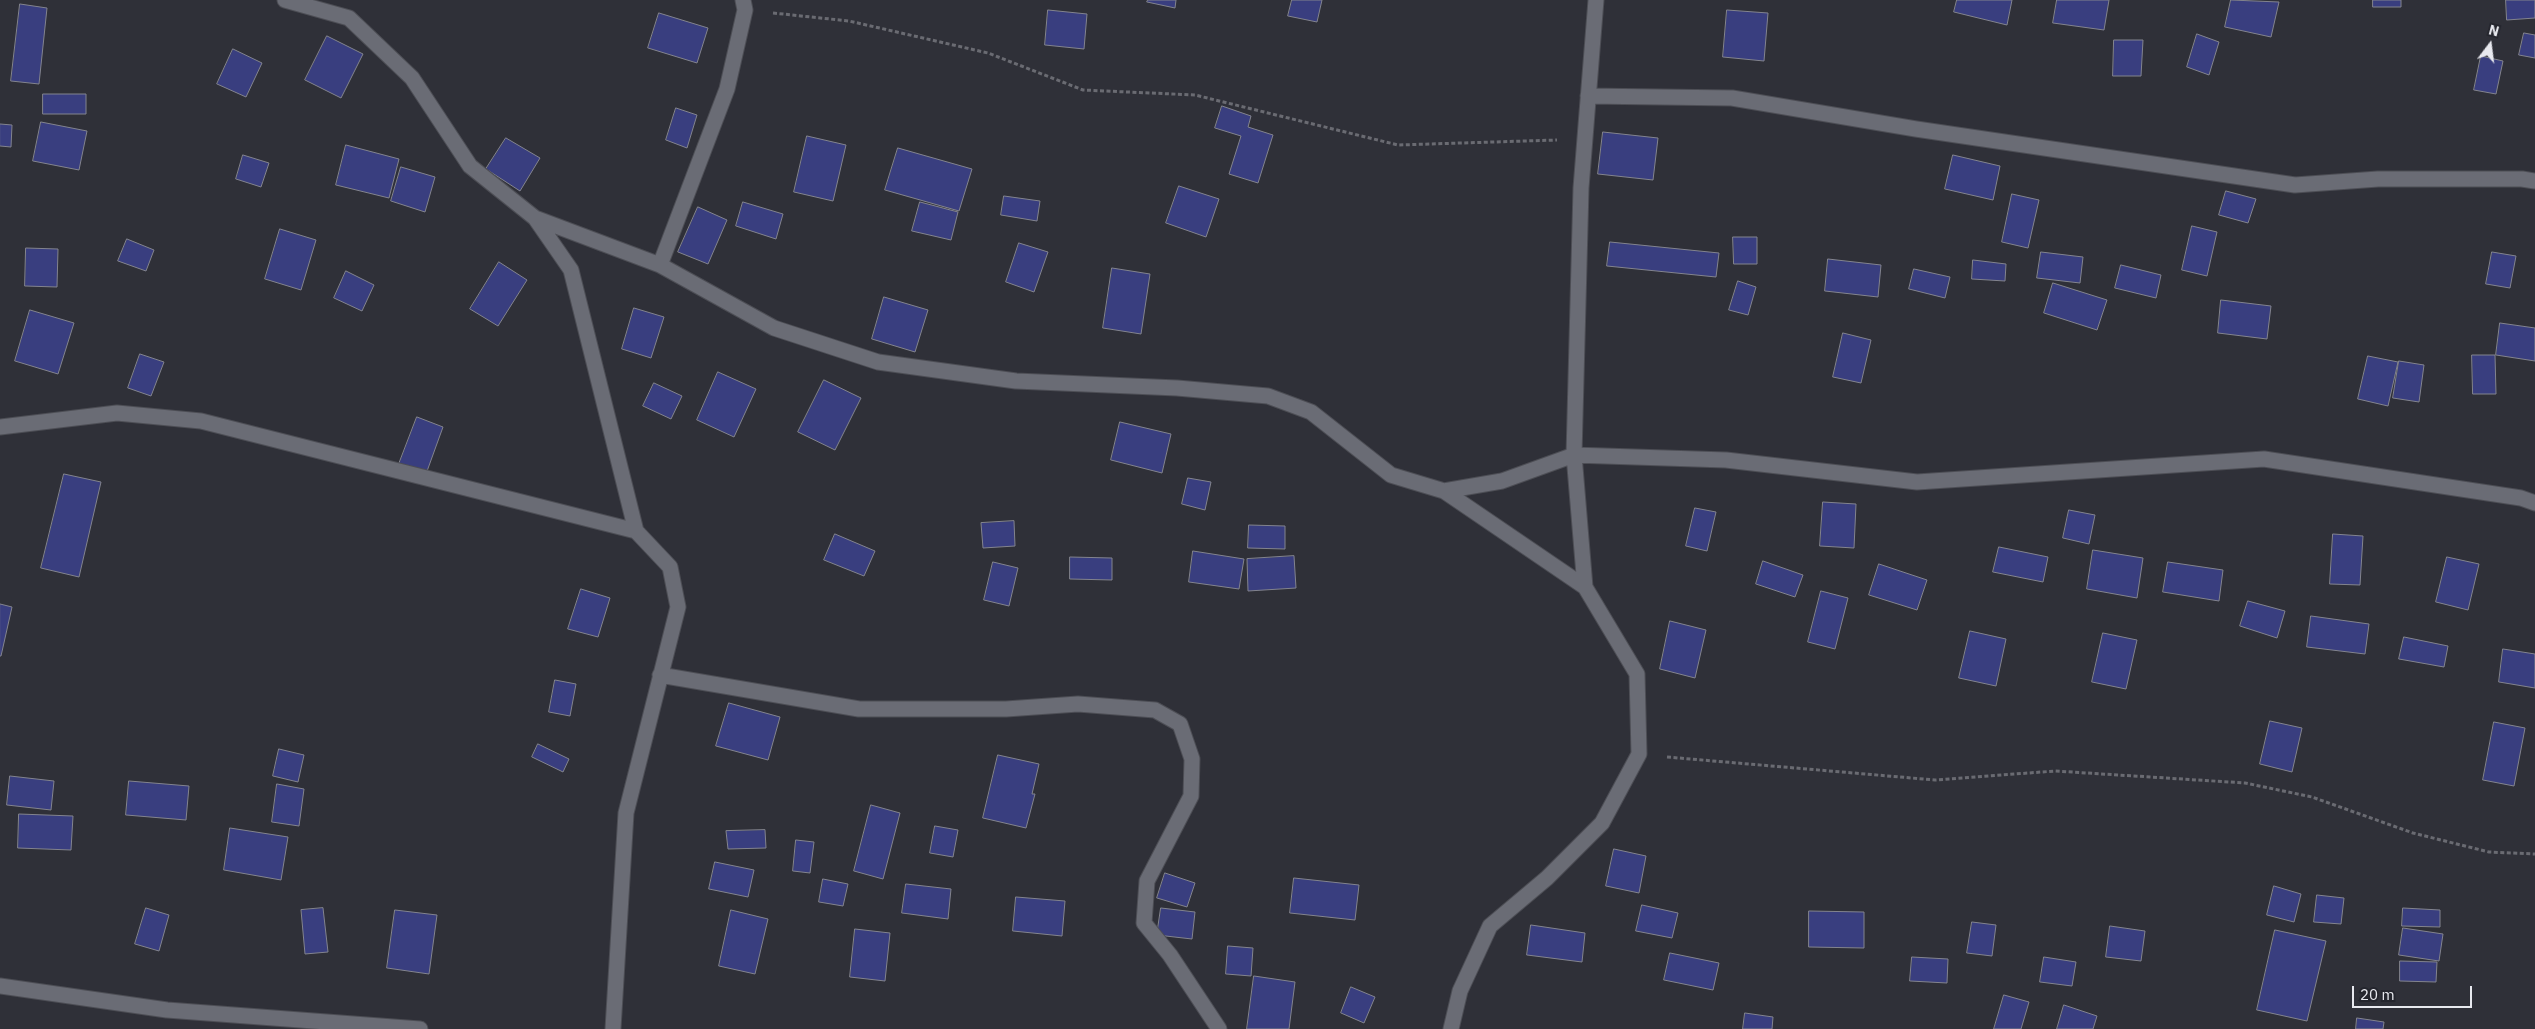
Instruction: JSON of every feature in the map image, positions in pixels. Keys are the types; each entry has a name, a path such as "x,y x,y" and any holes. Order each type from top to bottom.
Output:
{"street":[{"path":"285,0 349,18 412,78 470,166 535,218 571,270 636,531 670,567 678,607 626,812 613,1029"},
{"path":"1585,587 1574,455 1581,188 1596,0"},
{"path":"660,265 726,89 744,5"},
{"path":"1588,96 1732,98 1916,129 2295,185 2378,179 2522,179 2535,181"},
{"path":"535,218 660,265 774,328 878,362 1016,381 1176,388 1268,396 1311,412 1391,475 1444,491 1585,587 1637,674 1640,754 1602,823 1547,878 1490,926 1460,991 1451,1029"},
{"path":"0,427 117,413 201,421 636,531"},
{"path":"1444,491 1502,482 1574,455 1726,460 1916,482 2264,459 2521,498 2535,503"},
{"path":"660,674 859,709 1006,709 1078,704 1156,710 1180,724 1192,759 1191,796 1147,881 1144,923 1170,955 1219,1029"},
{"path":"0,986 167,1010 420,1029"}],"path":[{"path":"744,5 848,21 988,53 1083,90 1195,94 1398,145 1585,138"},
{"path":"1640,754 1936,780 2055,771 2245,783 2312,797 2413,833 2490,852 2535,854"}],"building":[{"path":"1148,0 1176,0 1175,8 1147,2"},
{"path":"1292,0 1322,0 1317,22 1288,16"},
{"path":"1957,0 2012,0 2007,25 1954,12"},
{"path":"2057,0 2109,0 2104,30 2053,23"},
{"path":"2231,0 2279,2 2271,37 2225,27"},
{"path":"2373,0 2401,0 2401,7 2373,7"},
{"path":"2506,0 2535,0 2535,18 2507,20"},
{"path":"20,4 47,8 39,84 11,81"},
{"path":"1048,10 1087,14 1084,49 1045,45"},
{"path":"1727,10 1768,13 1764,61 1723,57"},
{"path":"659,13 708,28 697,63 648,48"},
{"path":"2524,33 2535,35 2535,58 2519,55"},
{"path":"2197,34 2219,42 2209,75 2187,67"},
{"path":"327,36 363,54 341,98 305,80"},
{"path":"2114,40 2143,40 2141,76 2113,76"},
{"path":"233,49 262,63 246,97 217,84"},
{"path":"2481,56 2503,61 2496,94 2474,90"},
{"path":"43,94 86,94 86,114 43,114"},
{"path":"1222,106 1251,116 1248,127 1273,135 1258,183 1229,174 1241,136 1215,128"},
{"path":"676,108 697,115 687,148 666,140"},
{"path":"41,122 87,131 79,170 33,161"},
{"path":"0,124 12,125 11,147 0,146"},
{"path":"1603,132 1658,138 1653,180 1598,174"},
{"path":"807,136 846,145 833,201 794,192"},
{"path":"506,138 540,158 520,191 486,169"},
{"path":"346,145 399,159 389,198 336,185"},
{"path":"898,148 972,169 959,211 885,190"},
{"path":"243,155 269,163 261,187 236,179"},
{"path":"1953,155 2000,166 1993,200 1945,189"},
{"path":"401,167 435,177 425,212 391,201"},
{"path":"1179,186 1219,199 1206,237 1166,223"},
{"path":"2226,191 2256,199 2248,223 2219,215"},
{"path":"2012,194 2039,200 2028,248 2002,242"},
{"path":"1004,196 1040,201 1037,221 1001,215"},
{"path":"743,202 783,214 776,239 736,226"},
{"path":"920,202 958,212 951,240 912,231"},
{"path":"698,207 727,220 708,264 678,252"},
{"path":"2192,226 2217,232 2207,276 2182,270"},
{"path":"280,229 316,240 301,290 265,279"},
{"path":"1733,237 1757,237 1757,264 1734,264"},
{"path":"127,239 154,250 146,271 118,261"},
{"path":"1610,242 1719,253 1716,277 1607,266"},
{"path":"1019,243 1048,252 1034,292 1006,282"},
{"path":"26,248 58,249 57,287 25,286"},
{"path":"2041,252 2083,257 2080,283 2037,278"},
{"path":"2492,252 2516,256 2510,288 2486,284"},
{"path":"1828,259 1881,265 1878,297 1825,291"},
{"path":"1973,260 2006,264 2005,281 1972,279"},
{"path":"499,262 527,280 498,326 470,309"},
{"path":"2121,265 2161,275 2156,298 2115,288"},
{"path":"1112,268 1150,274 1141,334 1103,328"},
{"path":"1914,269 1950,277 1945,298 1909,289"},
{"path":"346,271 374,285 362,311 334,298"},
{"path":"1738,281 1756,287 1748,315 1729,310"},
{"path":"2053,283 2107,300 2097,330 2044,313"},
{"path":"884,297 928,310 915,352 872,339"},
{"path":"2221,300 2271,306 2267,339 2218,333"},
{"path":"634,308 664,317 651,358 622,349"},
{"path":"30,310 74,323 58,374 15,361"},
{"path":"2500,323 2535,328 2535,361 2496,355"},
{"path":"1843,333 1871,340 1861,383 1833,377"},
{"path":"140,354 164,362 151,396 128,388"},
{"path":"2472,355 2495,355 2496,394 2473,394"},
{"path":"2368,356 2398,362 2388,406 2358,399"},
{"path":"2399,361 2424,365 2419,402 2393,398"},
{"path":"718,372 756,389 734,437 697,420"},
{"path":"824,380 861,398 835,450 798,432"},
{"path":"654,383 682,396 671,419 643,406"},
{"path":"417,417 443,427 426,474 399,464"},
{"path":"1120,422 1171,434 1162,473 1111,460"},
{"path":"64,474 101,482 79,577 41,568"},
{"path":"1188,478 1211,482 1205,510 1182,504"},
{"path":"1823,502 1856,504 1854,548 1820,546"},
{"path":"1695,508 1716,512 1707,551 1686,546"},
{"path":"2069,510 2095,515 2089,544 2063,538"},
{"path":"1014,521 1015,546 983,548 981,523"},
{"path":"1249,525 1285,526 1285,549 1248,548"},
{"path":"835,534 875,551 864,576 824,560"},
{"path":"2333,534 2363,536 2360,585 2330,584"},
{"path":"1999,547 2048,557 2043,582 1993,572"},
{"path":"2093,550 2143,558 2137,598 2087,589"},
{"path":"1193,551 1244,559 1239,589 1189,582"},
{"path":"1294,556 1296,588 1248,591 1247,559"},
{"path":"1070,557 1112,558 1112,580 1070,579"},
{"path":"2447,557 2479,564 2468,610 2436,602"},
{"path":"1763,561 1803,575 1795,597 1756,584"},
{"path":"993,562 1018,568 1009,606 984,600"},
{"path":"2168,562 2223,570 2219,601 2163,592"},
{"path":"1879,564 1927,580 1917,610 1869,595"},
{"path":"581,589 610,598 598,637 568,629"},
{"path":"1821,591 1848,598 1835,649 1808,642"},
{"path":"2248,601 2285,611 2277,638 2240,626"},
{"path":"0,604 12,607 1,656 0,656"},
{"path":"2311,616 2369,624 2365,654 2307,647"},
{"path":"1670,621 1706,630 1695,678 1660,669"},
{"path":"1970,631 2006,639 1996,686 1959,678"},
{"path":"2103,633 2137,640 2126,689 2092,682"},
{"path":"2404,637 2448,646 2444,667 2399,659"},
{"path":"2503,649 2535,654 2535,688 2499,682"},
{"path":"555,680 576,684 570,716 549,712"},
{"path":"729,703 780,717 768,760 716,746"},
{"path":"2270,721 2302,728 2292,772 2260,764"},
{"path":"2494,722 2525,728 2514,786 2483,780"},
{"path":"538,744 569,759 563,772 532,757"},
{"path":"279,749 304,755 298,782 273,776"},
{"path":"998,755 1039,764 1032,794 1035,794 1026,828 983,818"},
{"path":"10,776 54,781 51,810 7,805"},
{"path":"129,781 189,786 186,820 126,815"},
{"path":"277,784 304,789 299,826 272,822"},
{"path":"871,805 900,813 883,879 854,871"},
{"path":"19,814 73,816 71,850 18,848"},
{"path":"935,826 958,830 953,857 930,853"},
{"path":"230,828 288,837 281,880 224,870"},
{"path":"765,830 766,848 728,849 726,831"},
{"path":"796,840 814,842 810,873 793,871"},
{"path":"1614,849 1646,856 1639,893 1606,886"},
{"path":"715,862 754,870 748,897 709,889"},
{"path":"1165,873 1195,883 1187,907 1157,898"},
{"path":"1294,878 1359,885 1355,920 1290,913"},
{"path":"823,879 848,884 843,906 819,902"},
{"path":"906,884 951,889 948,919 902,913"},
{"path":"2274,886 2301,894 2294,922 2267,915"},
{"path":"2317,895 2344,898 2341,924 2314,922"},
{"path":"1016,897 1065,901 1062,936 1013,931"},
{"path":"1642,905 1678,913 1672,938 1636,931"},
{"path":"146,908 169,915 159,951 135,944"},
{"path":"323,908 328,952 305,954 301,910"},
{"path":"1161,908 1195,912 1192,939 1157,935"},
{"path":"2403,908 2440,910 2440,927 2402,926"},
{"path":"395,910 437,915 429,974 387,968"},
{"path":"731,910 768,919 755,974 719,966"},
{"path":"1809,911 1864,912 1864,948 1809,947"},
{"path":"1972,922 1996,925 1992,956 1967,953"},
{"path":"1531,925 1585,933 1582,962 1527,955"},
{"path":"2110,926 2145,931 2141,961 2106,957"},
{"path":"2403,928 2443,934 2439,961 2399,955"},
{"path":"855,929 890,933 885,981 850,977"},
{"path":"2275,930 2326,941 2307,1021 2257,1010"},
{"path":"1228,946 1253,948 1251,976 1226,974"},
{"path":"1670,953 1719,963 1713,990 1664,980"},
{"path":"1912,957 1948,959 1947,983 1910,981"},
{"path":"2044,957 2076,962 2072,986 2040,982"},
{"path":"2400,961 2437,962 2436,982 2400,981"},
{"path":"1254,976 1295,982 1289,1029 1247,1029"},
{"path":"1351,987 1375,997 1364,1023 1341,1013"},
{"path":"2004,995 2029,1002 2021,1029 1994,1029"},
{"path":"2064,1005 2097,1016 2093,1029 2057,1029"},
{"path":"1745,1013 1773,1017 1772,1029 1743,1029"},
{"path":"2357,1018 2384,1022 2383,1029 2356,1029"}]}
